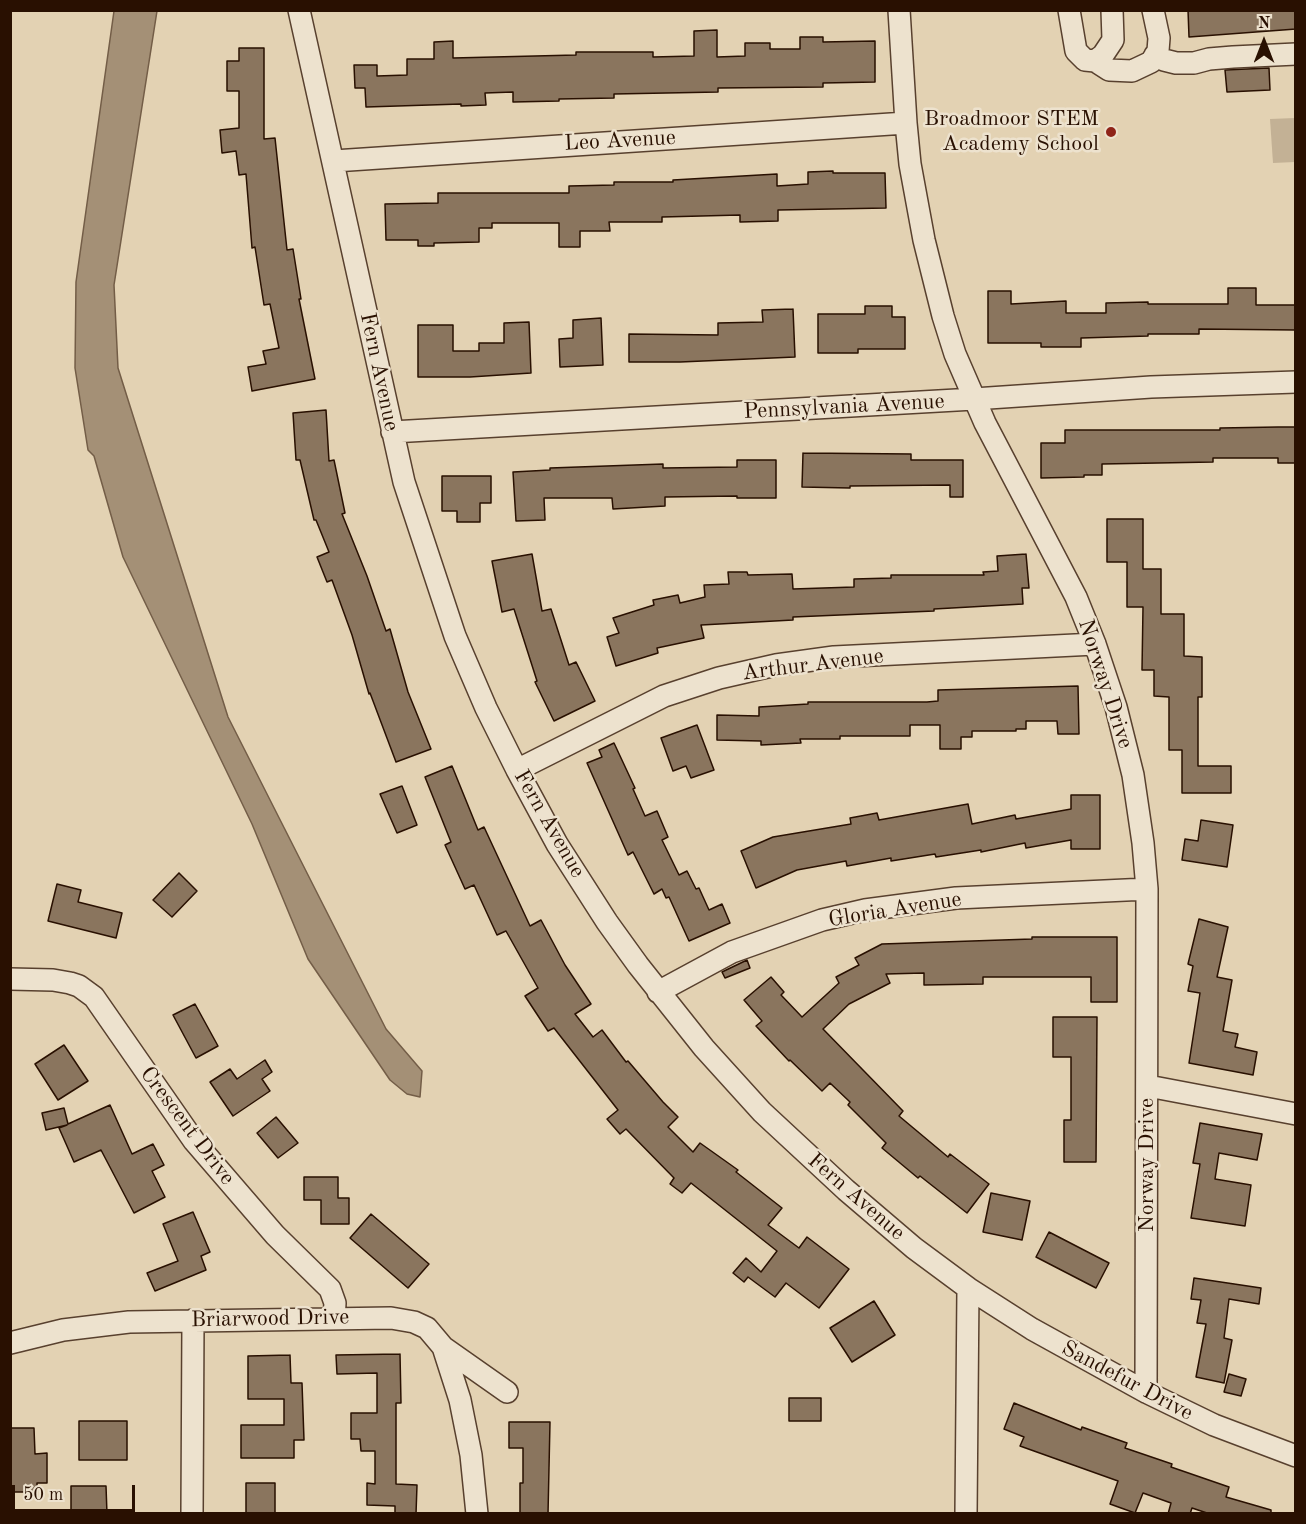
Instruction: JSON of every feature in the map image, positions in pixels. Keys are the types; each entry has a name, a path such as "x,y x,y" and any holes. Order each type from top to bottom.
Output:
{"street":[{"name":"Fern Avenue","path":"299,10 392,432 417,525 455,636 486,708 517,770 557,844 589,893 658,992 704,1048 762,1112 846,1191 914,1248 968,1288"},
{"name":"Norway Drive","path":"899,10 910,164 924,240 946,325 974,399 1008,469 1047,538 1076,597 1116,707 1133,775 1147,890 1146,1392"},
{"path":"1070,10 1076,51 1084,60 1095,61 1109,70 1132,71 1150,62 1158,51 1159,38 1153,10"},
{"path":"1095,61 1103,55 1113,40 1112,10"},
{"path":"1155,55 1176,63 1194,63 1209,59 1296,54"},
{"name":"Leo Avenue","path":"334,161 906,123"},
{"name":"Pennsylvania Avenue","path":"392,432 1151,387 1296,382"},
{"name":"Arthur Avenue","path":"517,770 664,696 719,678 776,664 834,657 1095,644"},
{"name":"Gloria Avenue","path":"658,992 732,952 822,920 865,910 956,898 1147,890"},
{"name":"Crescent Drive","path":"10,979 53,980 70,983 79,986 94,997 194,1141 275,1235 330,1289 335,1304 334,1319"},
{"path":"1148,1086 1296,1114"},
{"path":"966,1514 968,1288"},
{"name":"Sandefur Drive","path":"968,1288 1032,1329 1146,1392 1214,1425 1296,1456"},
{"name":"Briarwood Drive","path":"10,1343 63,1330 107,1324 193,1320 391,1318 414,1322 428,1328 443,1347 507,1392"},
{"path":"192,1514 193,1320"},
{"path":"443,1347 460,1400 471,1455 477,1514"}],"shaded area":[{"path":"114,11 157,11 114,285 118,368 228,717 386,1029 422,1071 420,1097 407,1094 390,1080 308,959 252,824 123,557 94,456 88,450 75,368 76,282"},
{"path":"1295,118 1295,162 1273,163 1270,119"}],"building":[{"path":"1188,10 1296,10 1296,29 1189,37"},
{"path":"717,30 717,57 745,56 745,43 770,43 770,49 800,49 800,37 823,37 823,42 875,41 875,82 823,83 823,87 718,88 718,92 614,94 614,98 559,99 559,101 513,102 513,92 485,93 486,105 461,106 461,104 366,107 365,88 355,88 354,65 377,65 377,76 407,75 407,59 434,59 434,42 453,41 453,58 576,55 576,52 653,52 653,57 694,56 694,31"},
{"path":"239,48 264,48 264,139 275,138 287,250 293,249 301,299 299,299 315,379 252,391 248,367 266,364 263,351 279,348 270,304 264,305 255,247 252,248 246,174 239,175 236,151 222,153 220,130 239,128 239,91 227,91 227,61 239,61"},
{"path":"1269,68 1270,90 1227,92 1225,70"},
{"path":"833,171 833,173 885,173 886,208 778,210 778,221 740,222 740,215 662,217 662,222 609,222 610,231 580,231 580,247 559,247 559,223 492,223 492,228 479,228 479,242 434,243 434,246 418,246 418,240 386,240 385,204 438,203 438,193 569,193 569,186 614,185 614,182 673,182 673,180 777,174 777,186 808,184 808,172"},
{"path":"1228,288 1256,288 1256,305 1296,305 1296,330 1199,329 1199,334 1081,338 1081,347 1041,347 1041,343 988,343 988,291 1011,291 1011,304 1066,301 1066,313 1106,313 1106,303 1228,304"},
{"path":"865,306 892,306 892,317 905,317 905,349 858,349 858,353 818,353 818,314 865,314"},
{"path":"793,309 795,357 629,362 629,334 718,335 718,323 763,322 762,310"},
{"path":"601,318 603,365 560,367 559,339 573,338 573,320"},
{"path":"529,322 531,373 470,377 418,377 418,325 453,325 453,351 479,351 479,343 504,343 504,323"},
{"path":"326,410 329,461 334,460 345,513 342,514 386,631 390,629 408,692 431,749 396,762 369,694 352,635 332,580 327,582 317,557 329,552 316,520 314,520 300,460 296,460 293,413"},
{"path":"1296,427 1296,463 1278,463 1278,458 1213,458 1213,462 1102,464 1102,475 1041,478 1041,443 1065,443 1065,430 1220,430 1220,428"},
{"path":"803,453 911,454 911,460 963,460 963,497 950,497 950,485 802,487"},
{"path":"737,460 776,460 776,498 665,497 665,506 613,509 612,498 544,498 545,520 516,521 513,472 550,470 550,468 663,464 663,468 737,467"},
{"path":"442,476 491,476 491,503 480,503 480,522 457,522 457,511 442,511"},
{"path":"1107,519 1143,519 1143,569 1161,569 1161,614 1184,614 1184,656 1202,657 1202,697 1198,697 1198,766 1231,766 1231,793 1182,793 1182,750 1169,750 1169,697 1154,696 1154,670 1142,670 1143,607 1127,607 1127,562 1107,562"},
{"path":"532,554 542,611 551,609 569,665 576,662 595,701 554,721 535,682 537,681 514,609 502,612 492,561"},
{"path":"1026,554 1029,588 1022,588 1023,604 934,609 934,611 793,617 793,620 701,625 704,638 657,648 658,653 616,666 607,637 619,633 613,618 654,605 653,600 678,595 680,603 705,597 704,585 729,584 728,572 747,572 748,575 792,574 793,589 854,587 854,579 891,578 891,575 984,575 983,572 998,571 997,556"},
{"path":"1078,686 1079,734 1058,734 1057,721 1026,721 1026,729 1016,729 1016,731 972,731 972,737 961,737 961,749 940,749 940,725 910,725 910,736 840,736 840,739 800,739 801,743 761,745 761,741 717,740 717,715 759,716 759,707 808,704 808,702 927,702 938,701 938,690"},
{"path":"697,725 714,770 691,778 686,766 673,771 661,738"},
{"path":"614,743 645,816 657,811 668,837 662,840 679,875 687,871 696,889 699,888 709,910 722,904 730,923 689,941 669,897 666,898 662,889 654,894 633,852 628,855 587,763 602,757 599,750"},
{"path":"452,766 478,830 484,827 530,926 541,920 565,965 591,1004 575,1014 593,1037 602,1030 626,1062 628,1061 678,1117 668,1127 693,1152 700,1143 738,1170 736,1172 782,1208 768,1225 799,1248 807,1237 849,1269 819,1308 786,1283 775,1297 748,1277 744,1282 733,1273 746,1258 761,1272 777,1251 691,1183 682,1193 670,1184 674,1178 626,1129 620,1134 607,1119 618,1110 554,1028 548,1031 525,996 538,988 506,931 497,935 474,885 465,889 445,845 451,842 425,777"},
{"path":"402,786 417,825 397,833 380,794"},
{"path":"1071,795 1100,795 1100,849 1071,849 1071,840 1026,848 1025,843 981,852 981,850 936,857 935,854 891,861 891,858 847,866 846,861 797,870 756,888 741,851 773,837 851,824 850,818 877,813 879,820 968,804 972,824 1015,815 1016,819 1071,809"},
{"path":"1201,820 1233,825 1227,867 1182,860 1185,839 1198,841"},
{"path":"179,873 197,891 172,917 153,900"},
{"path":"57,884 81,890 78,902 122,913 116,938 48,921"},
{"path":"1199,919 1228,927 1217,977 1232,980 1223,1031 1238,1034 1235,1047 1257,1052 1253,1075 1189,1063 1200,993 1188,991 1193,966 1188,964"},
{"path":"1032,937 1117,937 1117,1002 1091,1002 1091,977 983,977 983,984 924,985 924,973 886,974 890,983 849,1004 823,1029 903,1111 899,1116 948,1157 950,1154 989,1184 967,1213 920,1176 918,1178 882,1148 886,1143 848,1105 850,1102 830,1083 822,1091 789,1061 756,1026 762,1021 744,1000 771,977 784,992 781,995 802,1017 839,983 836,977 859,965 855,958 882,944 1032,939"},
{"path":"747,960 750,968 725,978 722,972"},
{"path":"195,1004 218,1046 196,1058 173,1015"},
{"path":"1053,1017 1097,1017 1096,1162 1064,1162 1064,1120 1071,1120 1071,1057 1053,1057"},
{"path":"64,1045 88,1081 58,1100 35,1064"},
{"path":"265,1060 272,1072 262,1079 270,1091 233,1116 210,1082 230,1069 237,1079"},
{"path":"110,1105 132,1154 153,1144 164,1165 152,1171 165,1197 134,1213 101,1150 74,1162 59,1128 67,1125 46,1130 42,1113 64,1108 68,1124"},
{"path":"276,1117 298,1143 278,1158 257,1133"},
{"path":"1200,1123 1262,1134 1257,1160 1219,1153 1215,1179 1251,1185 1245,1226 1191,1218 1200,1164 1193,1163"},
{"path":"304,1177 338,1177 338,1198 349,1198 349,1224 321,1224 321,1200 304,1200"},
{"path":"991,1193 1030,1201 1022,1240 983,1232"},
{"path":"193,1212 210,1252 201,1256 206,1270 155,1291 147,1273 178,1261 163,1224"},
{"path":"371,1214 429,1264 408,1288 350,1238"},
{"path":"1049,1232 1109,1263 1096,1288 1036,1257"},
{"path":"1194,1278 1261,1288 1259,1304 1229,1299 1224,1338 1232,1340 1224,1383 1196,1377 1206,1324 1197,1323 1201,1300 1191,1299"},
{"path":"874,1301 895,1335 852,1362 830,1328"},
{"path":"400,1354 401,1403 396,1403 396,1484 417,1485 416,1514 395,1514 395,1506 367,1505 367,1483 375,1484 375,1451 361,1451 360,1439 351,1439 351,1413 377,1413 377,1373 337,1374 336,1355"},
{"path":"290,1355 291,1383 302,1383 304,1440 294,1440 294,1458 241,1458 241,1425 284,1425 284,1399 248,1399 248,1356"},
{"path":"1229,1374 1246,1379 1241,1396 1224,1392"},
{"path":"789,1398 821,1398 821,1421 789,1421"},
{"path":"1014,1403 1081,1430 1082,1427 1127,1443 1125,1448 1229,1487 1226,1497 1271,1510 1271,1514 1210,1514 1192,1508 1190,1514 1168,1514 1171,1503 1143,1493 1135,1513 1110,1504 1118,1481 1020,1446 1024,1437 1004,1429"},
{"path":"79,1421 127,1421 127,1460 79,1460"},
{"path":"509,1422 550,1422 548,1514 520,1514 523,1448 509,1448"},
{"path":"11,1428 34,1428 35,1454 47,1453 47,1483 37,1483 37,1492 10,1492"},
{"path":"246,1483 275,1483 275,1514 246,1514"},
{"path":"71,1486 106,1486 107,1514 71,1514"}],"place":[{"name":"Broadmoor STEM Academy School","path":"1111,132"}]}
